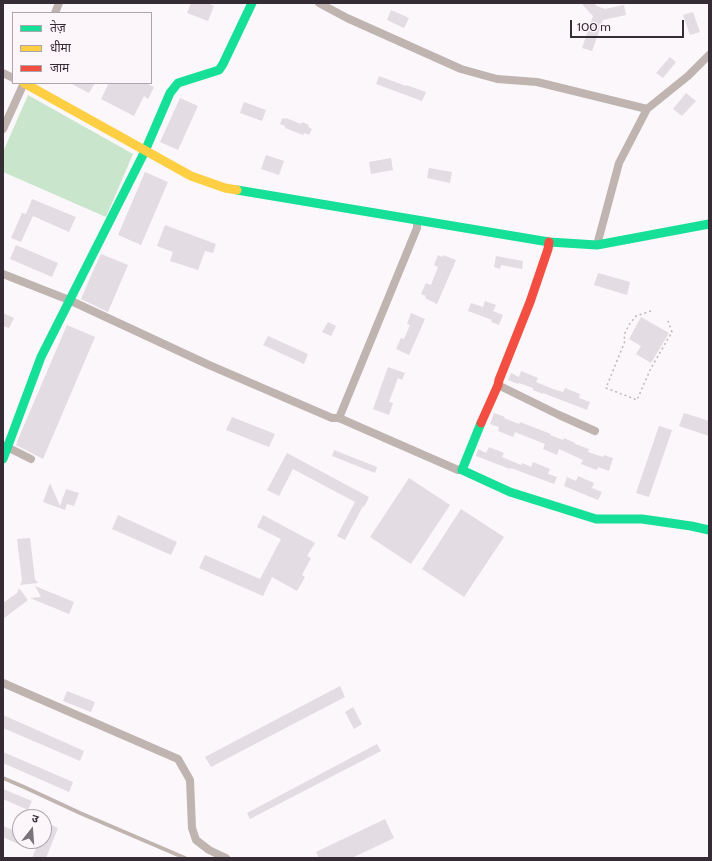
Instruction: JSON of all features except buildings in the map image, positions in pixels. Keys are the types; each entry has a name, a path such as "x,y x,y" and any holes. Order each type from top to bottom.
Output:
{"street":[{"path":"3,459 5,446 41,357 145,150 170,93 178,83 219,70 252,3"},
{"path":"319,3 347,18 462,69 497,79 537,82 647,109"},
{"path":"597,245 619,163 647,109 688,76 709,55"},
{"path":"3,73 12,78"},
{"path":"3,129 24,84"},
{"path":"26,84 191,176 225,188 549,242 597,245 709,224"},
{"path":"339,418 416,228 417,220"},
{"path":"462,470 486,410 498,385 530,302 549,242"},
{"path":"3,274 69,300 209,365 332,418 339,418 510,492 596,518 642,519 709,530"},
{"path":"498,385 559,415 596,431"},
{"path":"5,446 31,459"},
{"path":"3,683 178,759 190,780 192,828 196,840 208,850 226,858"}],"lane":[{"path":"3,778 185,858"}],"path":[{"path":"651,311 636,316 626,330 624,335 625,341 606,388 637,400 651,368 672,332 668,322"}],"green space":[{"path":"28,95 133,154 106,217 3,172 3,152"}],"traffic: fast":[{"path":"3,459 41,357 145,151 170,93 178,83 219,70 252,3"},
{"path":"237,190 549,242 597,245 709,224"},
{"path":"481,423 462,470 510,492 596,519 642,519 709,530"}],"traffic: slow":[{"path":"26,84 191,176 225,188 237,190"}],"traffic: jam":[{"path":"481,423 498,385 530,302 549,242"}]}
